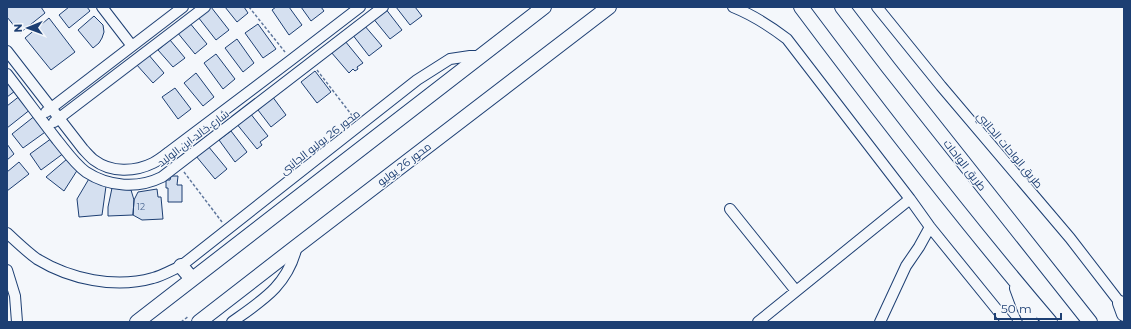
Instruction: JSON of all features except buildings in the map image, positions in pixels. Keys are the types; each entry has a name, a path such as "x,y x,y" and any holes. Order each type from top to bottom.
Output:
{"highway":[{"path":"137,322 544,7"},
{"path":"801,7 897,134 1050,322"},
{"name":"طريق الواحات","path":"842,7 1090,322"},
{"name":"محور 26 يوليو","path":"199,322 610,8"},
{"path":"181,266 192,279"},
{"path":"1016,282 1024,307 1031,322"}],"street":[{"path":"102,7 132,46"},
{"path":"40,117 182,7"},
{"path":"48,127 205,7"},
{"name":"شارع خالد ابن الوليد","path":"7,51 82,149 94,160 108,167 124,170 140,168 155,162 360,7"},
{"name":"شارع خالد ابن الوليد","path":"7,74 71,157 85,172 103,181 123,185 143,184 162,177 383,7"},
{"path":"733,7 758,19 787,39 930,227 1007,322"},
{"name":"طريق الواحات الجانبي","path":"878,7 941,86 1070,238 1123,308"},
{"name":"محور 26 يوليو الجانبى","path":"7,233 21,247 37,259 74,276 93,280 120,282 134,282 153,278 181,266 417,80 450,59 482,56"},
{"path":"295,57 309,64"},
{"path":"169,152 178,165"},
{"path":"758,322 910,199"},
{"path":"730,209 796,291"},
{"path":"880,322 906,266 919,248 930,227"},
{"path":"232,322 260,303 281,282 294,259 297,246"},
{"path":"7,270 15,296 17,322"},
{"path":"247,311 250,322"}],"path":[{"path":"249,7 295,57"},
{"path":"309,64 360,125"},
{"path":"178,165 228,230"}]}
